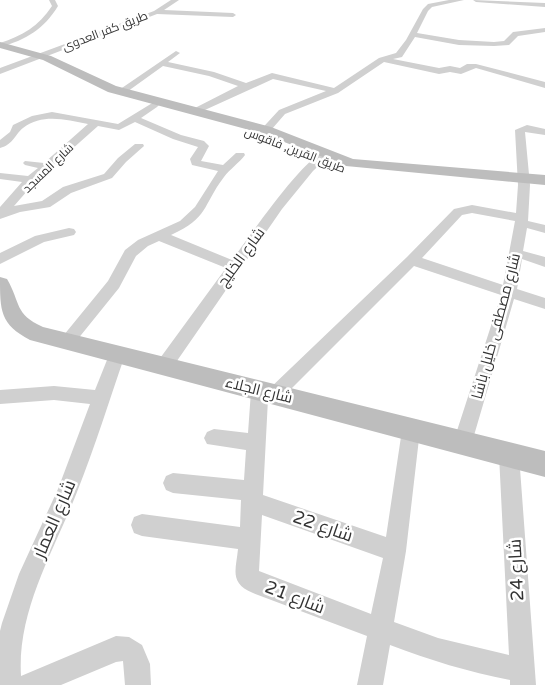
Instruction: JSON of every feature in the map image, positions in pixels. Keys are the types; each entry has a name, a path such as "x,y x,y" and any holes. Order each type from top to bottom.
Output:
{"main road":[{"name":"طريق القرين, فاقوس","path":"0,45 69,68 97,83 121,92 263,132 291,146 322,158 337,168 359,173 524,182 545,180"},
{"name":"طريق القرين, فاقوس","path":"34,57 99,90 164,105 196,110 216,119"},
{"name":"طريق القرين, فاقوس","path":"524,182 545,187"},
{"name":"شارع الجلاء","path":"1,289 10,314 21,328 117,355 545,464"}],"street":[{"path":"0,45 35,31 46,22 55,6 52,0"},
{"name":"طريق كفر العدوى","path":"0,71 156,12 176,0"},
{"path":"263,132 282,112 335,91 382,60 402,52 428,6 461,0"},
{"path":"476,0 545,5"},
{"path":"156,12 233,15"},
{"path":"412,34 454,42 484,51 511,41 512,36 516,34 545,30"},
{"path":"479,67 484,51"},
{"path":"121,92 176,53"},
{"path":"382,60 439,71 450,69 462,71 470,66 479,67 545,85"},
{"path":"162,62 211,74 246,86"},
{"path":"196,110 246,86 275,76 335,91"},
{"path":"0,145 14,134 17,126 43,116 52,115 119,126 164,105"},
{"path":"134,119 177,137 200,142 204,146 195,160 196,163 225,169"},
{"name":"شارع المسجد","path":"0,215 31,180 96,123"},
{"name":"شارع مصطفى خليل باشا","path":"463,443 508,292 522,221 524,182 520,130 526,128 545,132"},
{"path":"0,215 17,209 46,204 67,190 108,176 122,160 139,146"},
{"path":"67,341 114,284 130,253 143,242 185,224 194,216 212,185 240,155"},
{"name":"شارع الخليج","path":"164,366 278,206 309,169 322,158"},
{"path":"29,163 46,167"},
{"path":"0,176 31,180"},
{"path":"267,392 412,260 462,210 472,209 522,221 545,229"},
{"path":"0,259 40,238 68,232"},
{"path":"160,236 234,266"},
{"path":"516,253 545,262"},
{"path":"412,260 545,304"},
{"name":"شارع العمار","path":"8,685 7,656 30,574 67,492 117,355"},
{"name":"شارع 21","path":"267,392 256,442 248,538 247,577 253,581 381,630 522,677"},
{"path":"0,397 54,393 101,398"},
{"path":"370,685 395,551 411,430"},
{"path":"214,438 256,442"},
{"name":"شارع 24","path":"509,455 522,677"},
{"name":"شارع 22","path":"173,483 251,496 395,551"},
{"path":"142,525 248,538"},
{"path":"30,685 125,647 130,649 135,657 138,685"}]}
